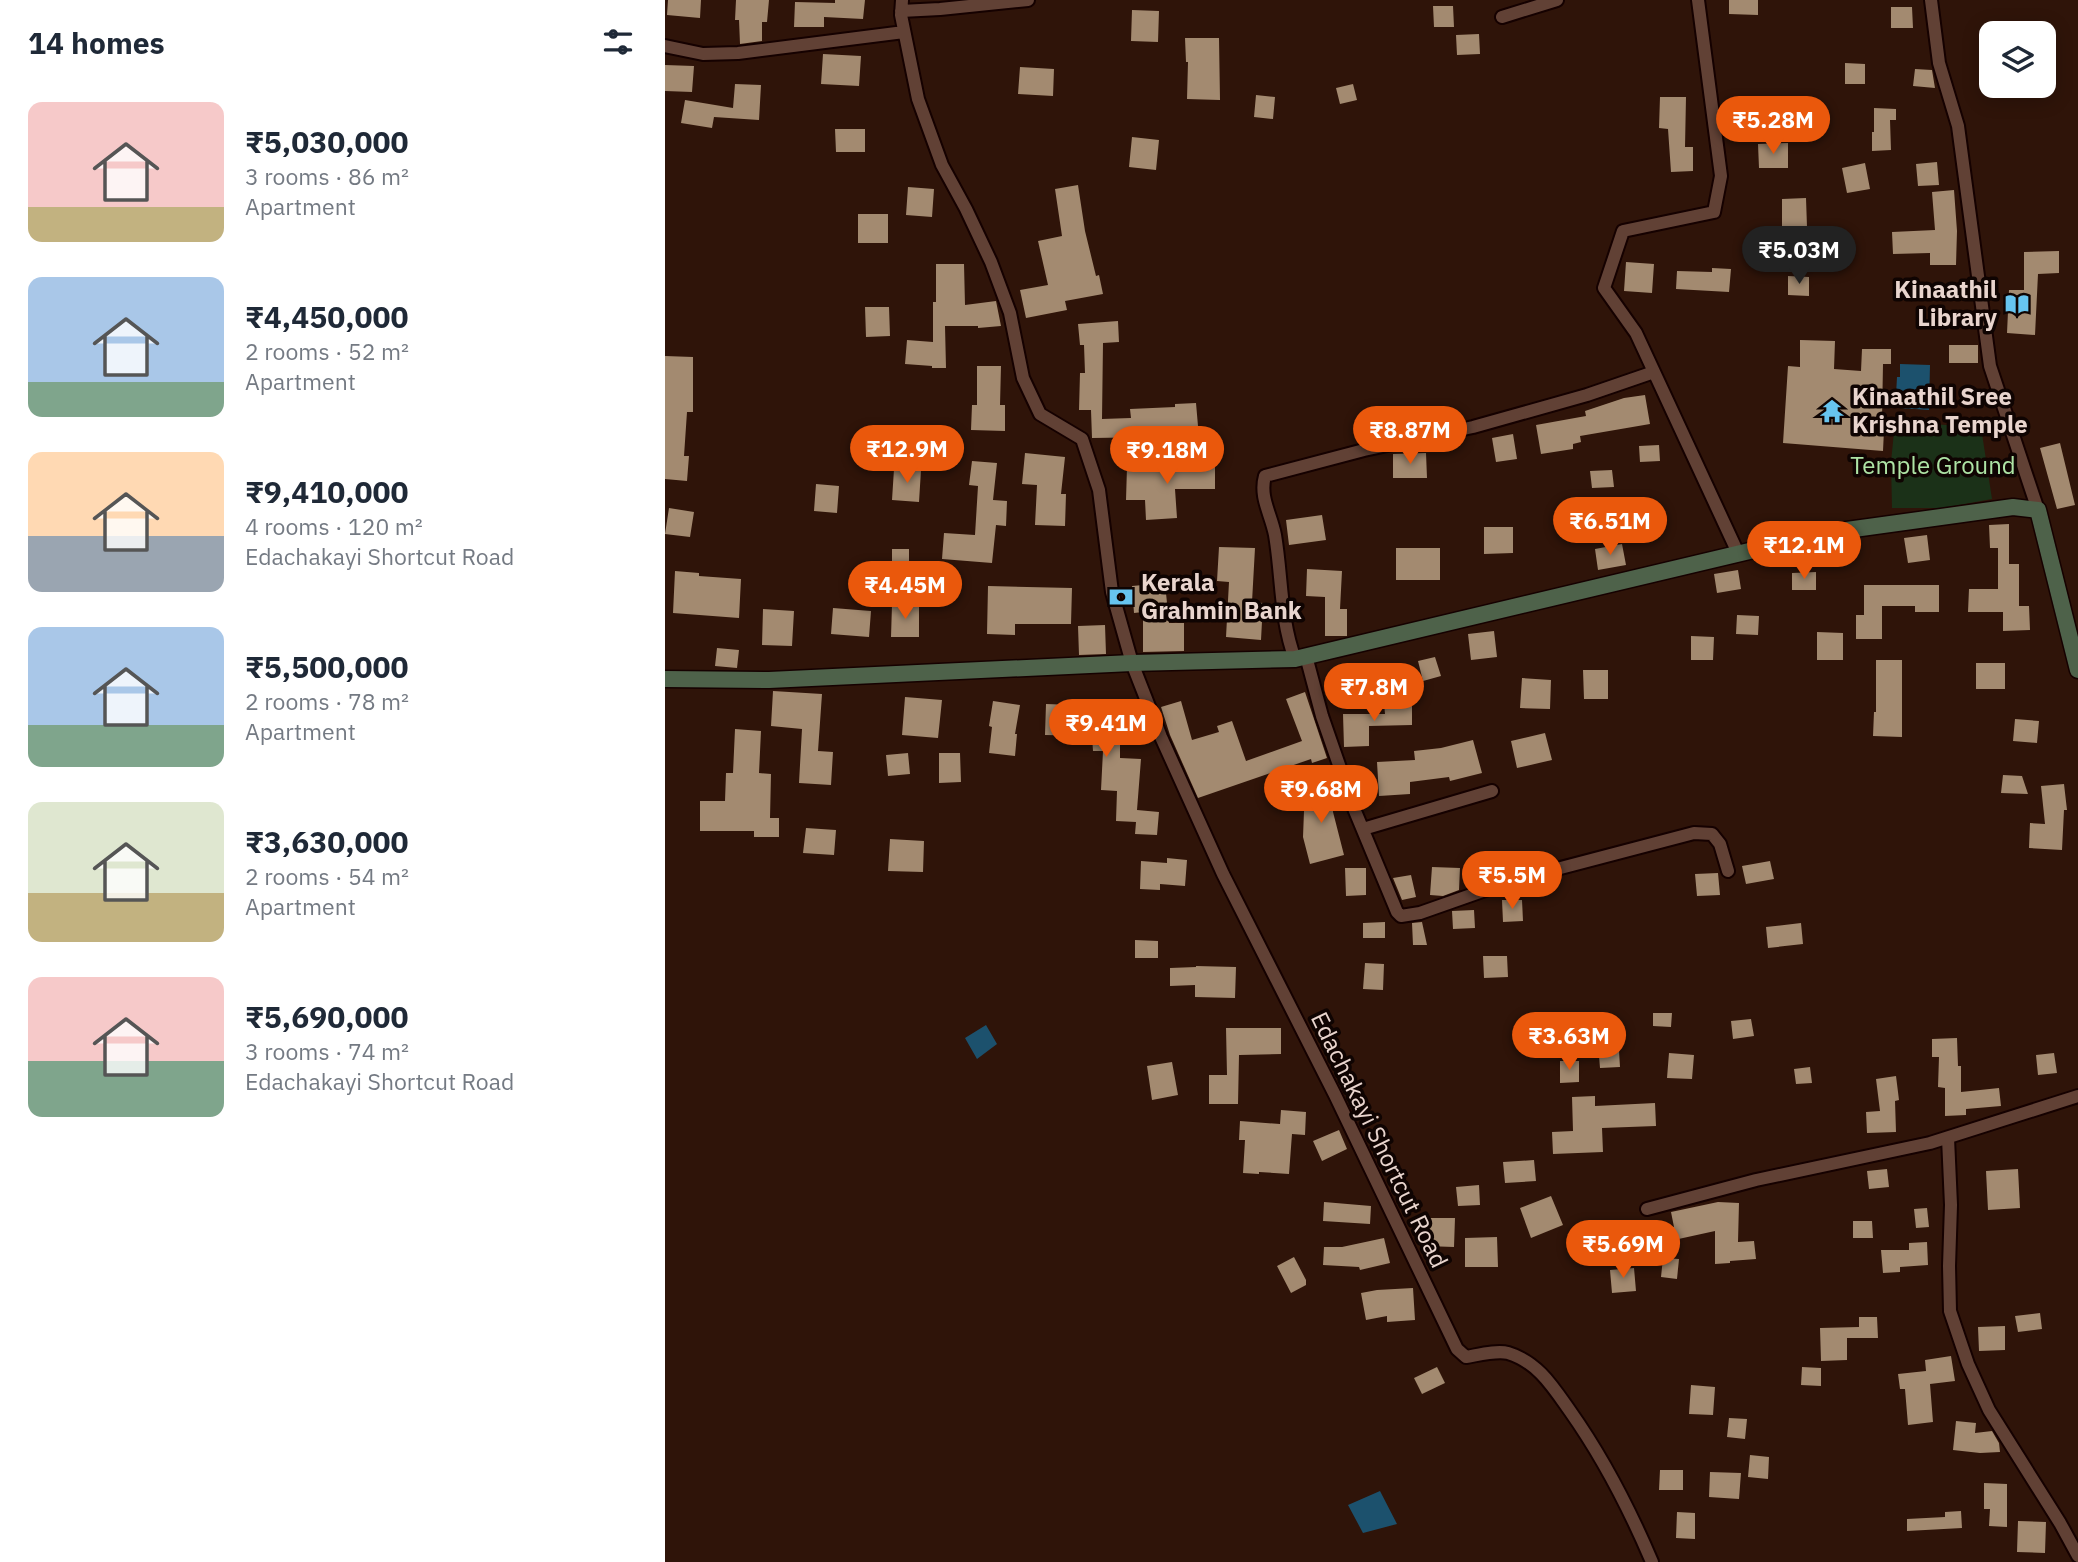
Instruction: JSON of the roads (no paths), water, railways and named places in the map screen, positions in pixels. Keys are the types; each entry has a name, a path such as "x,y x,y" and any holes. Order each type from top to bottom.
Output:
{"main road":[{"path":"665,679 769,680 1301,657 1825,533 2013,507 2038,510 2078,670"}],"street":[{"path":"902,6 940,9 1028,0"},
{"path":"1502,17 1557,0"},
{"path":"1698,0 1721,176 1714,212 1623,231 1604,288 1636,333 1738,553"},
{"path":"1931,0 1939,63 1958,126 1990,366 2038,510"},
{"name":"Edachakayi Shortcut Road","path":"902,6 904,32 918,99 942,165 986,252 1010,313 1023,378 1040,414 1082,439 1099,490 1112,592 1132,663 1161,737 1223,874 1335,1095 1457,1349 1466,1357 1505,1352 1526,1360 1547,1378 1595,1446 1631,1512 1652,1562"},
{"path":"665,46 703,54 738,53 904,32"},
{"path":"1654,372 1587,395 1473,427 1364,450 1265,476 1262,487 1275,533 1288,640 1301,657 1363,829 1401,916 1420,913 1511,881 1694,833 1712,834 1720,844 1728,871"},
{"path":"1363,829 1492,790"},
{"path":"1647,1209 1756,1180 1930,1143 2078,1096"},
{"path":"1948,1138 1951,1205 1948,1266 1950,1311 1968,1364 1989,1409 2078,1556"}],"water":[{"path":"1900,364 1930,365 1929,410 1900,408 1900,397 1896,395"},
{"path":"986,1025 997,1044 977,1059 965,1038"},
{"path":"1380,1491 1397,1524 1363,1533 1348,1505"}],"place":[{"name":"Kinaathil Library","path":"2017,304"},
{"name":"Kinaathil Sree Krishna Temple","path":"1832,411"},
{"name":"Kerala Grahmin Bank","path":"1121,597"}],"park label":[{"name":"Temple Ground","path":"1933,466"}]}
